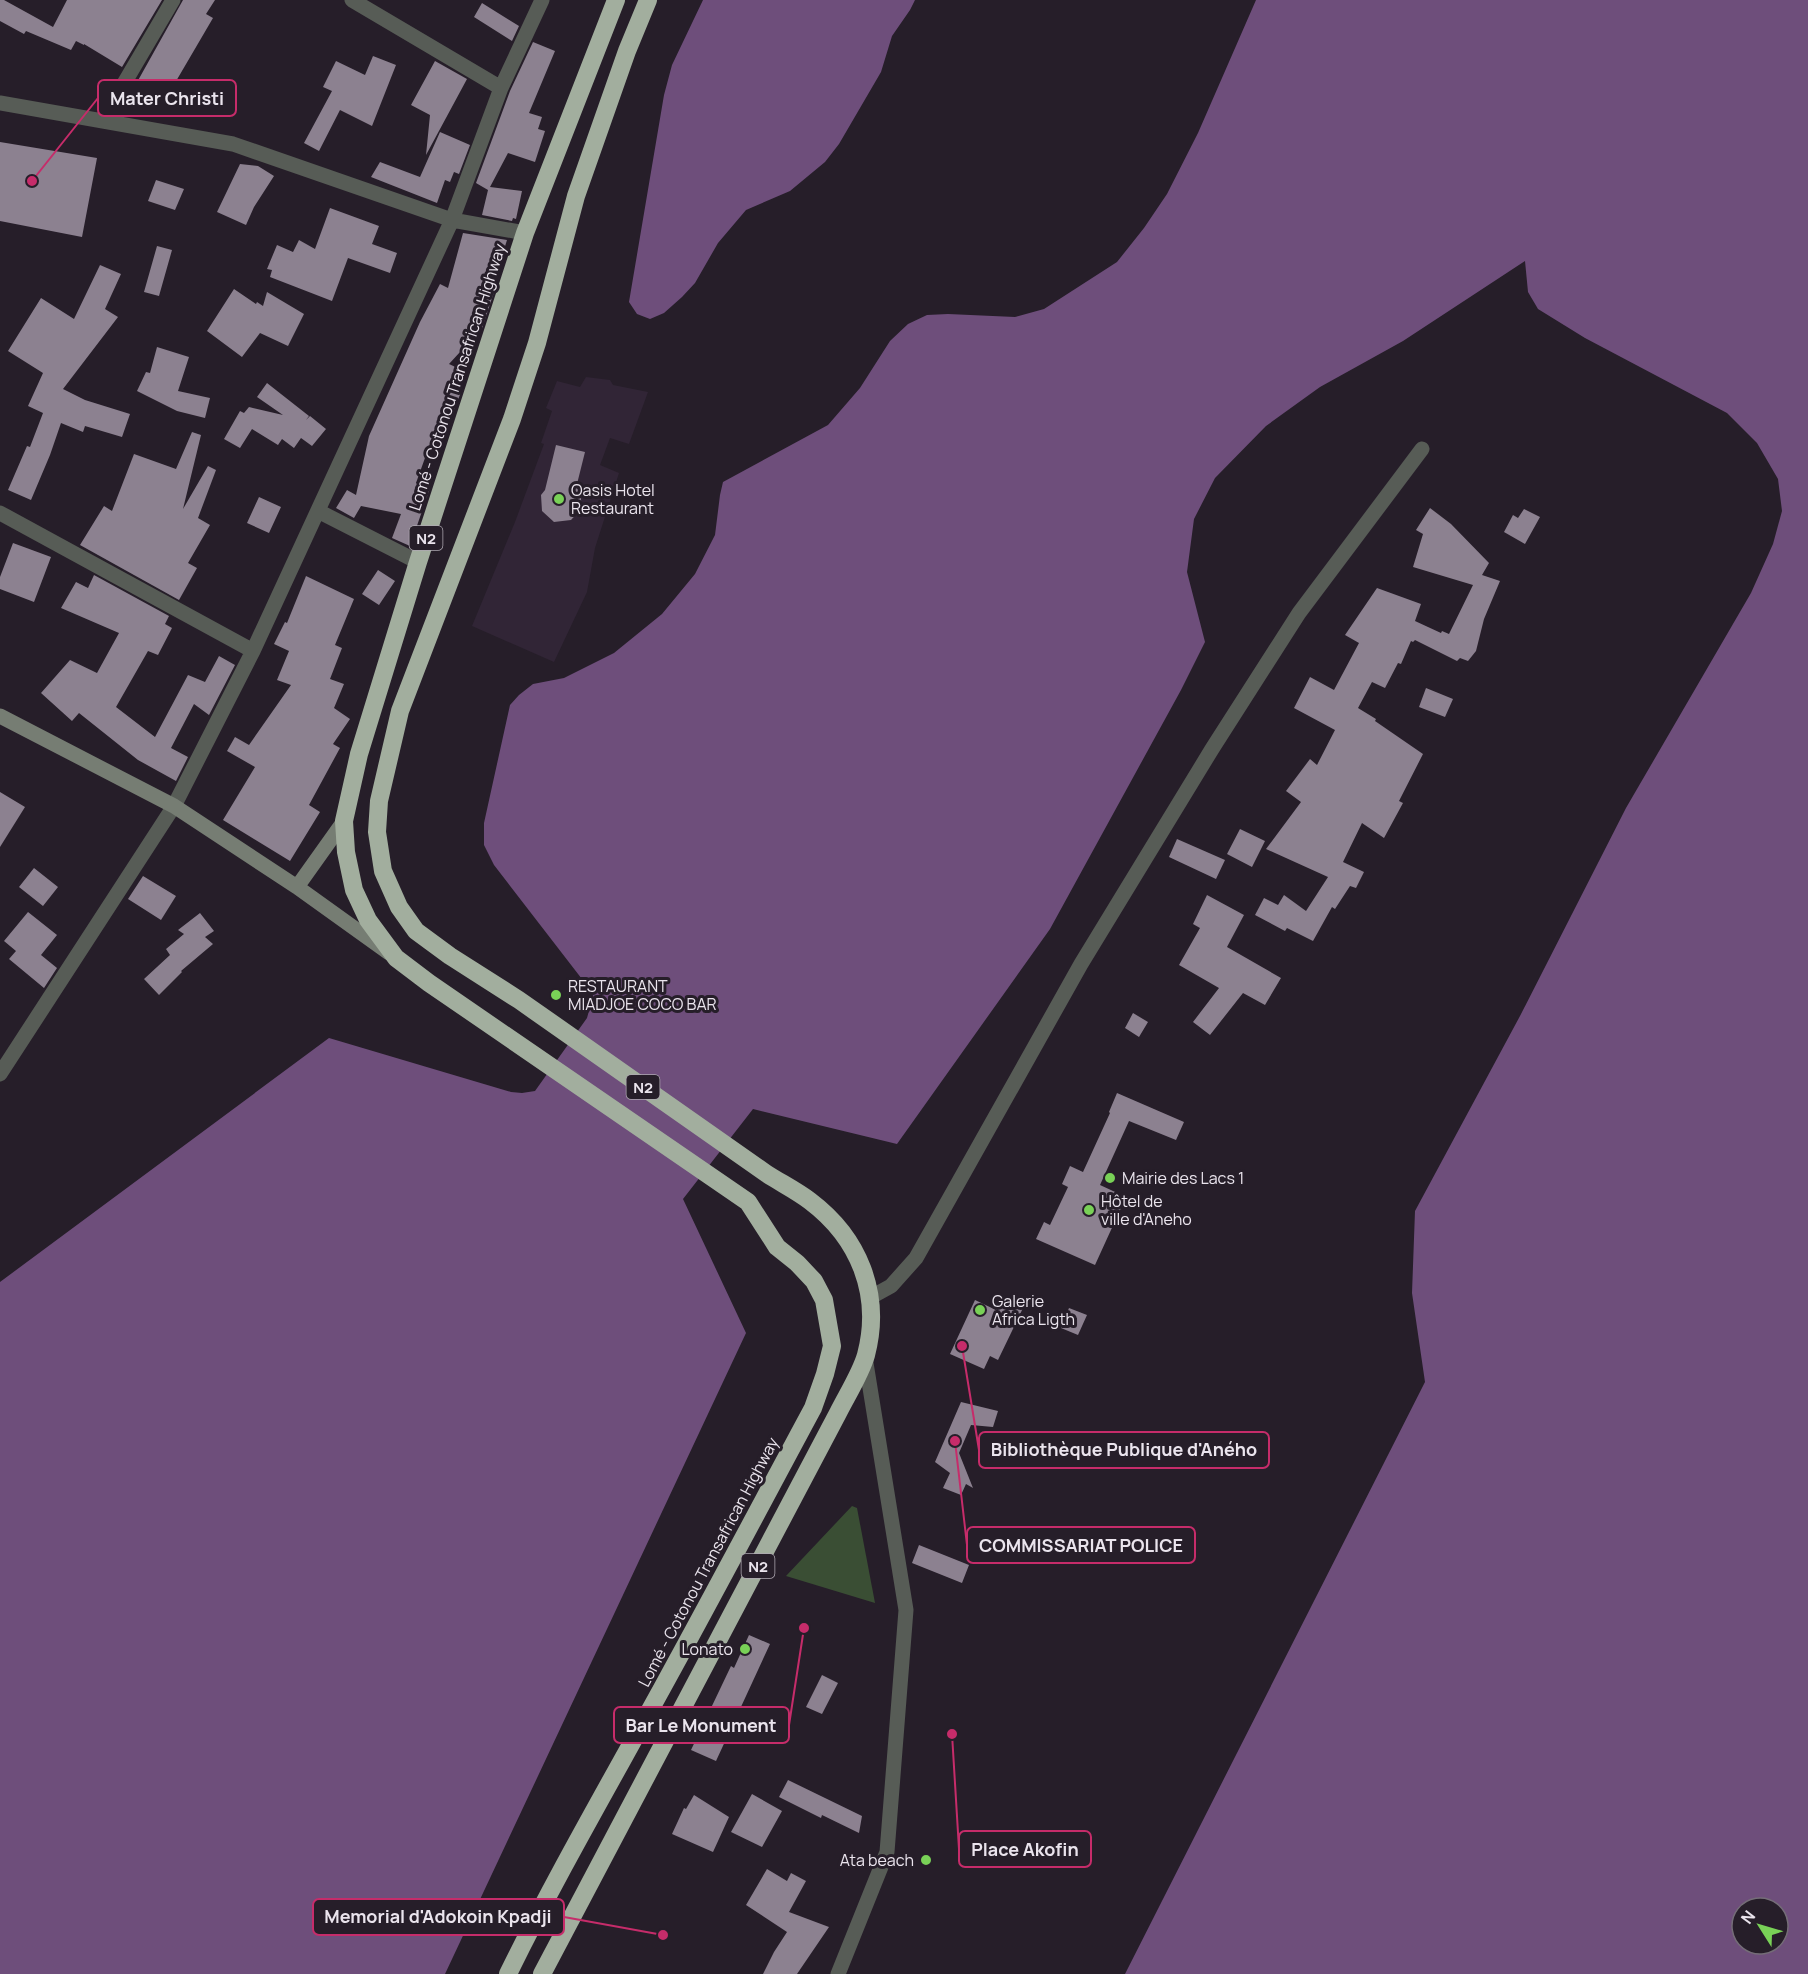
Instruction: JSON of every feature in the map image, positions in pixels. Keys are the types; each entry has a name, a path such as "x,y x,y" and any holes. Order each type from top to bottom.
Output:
{"highway":[{"name":"Lomé - Cotonou Transafrican Highway","path":"508,1974 588,1820 666,1681 813,1408 832,1346 824,1300 814,1281 777,1247 748,1202 429,983 396,957 368,920 354,890 346,852 344,820 359,754 418,562 525,233 616,0"},
{"name":"N2","path":"542,1974 866,1357 870,1328 871,1297 853,1247 837,1225 810,1200 767,1174 519,1000 450,956 416,931 399,907 383,871 377,832 378,801 400,711 512,419 537,343 576,196 627,51 648,0"}],"street":[{"path":"102,121 172,0"},
{"path":"352,0 501,88"},
{"path":"0,1074 174,806 253,651 452,220 501,88 542,0"},
{"path":"0,103 233,144 452,220 525,233"},
{"path":"871,1297 891,1286 916,1258 1081,964 1212,749 1299,613 1422,449"},
{"path":"318,511 418,562"},
{"path":"0,513 253,651"},
{"path":"0,716 174,806 297,887 396,957"},
{"path":"297,887 344,820"},
{"path":"838,1974 887,1852 906,1610 866,1357"}],"shaded area":[{"path":"703,0 915,0 892,36 881,72 839,144 825,162 790,191 746,210 718,243 695,283 664,313 650,319 637,314 629,302 664,95 672,65"},
{"path":"1256,0 1808,0 1808,1974 1125,1974 1425,1382 1412,1293 1415,1211 1520,1016 1626,808 1751,593 1773,544 1782,511 1778,479 1757,443 1727,413 1585,338 1538,309 1528,292 1525,261 1403,341 1320,387 1266,426 1215,478 1194,519 1187,572 1205,642 1050,929 897,1144 753,1109 683,1199 746,1333 445,1974 0,1974 0,1282 329,1038 511,1092 535,1091 587,1018 593,996 494,865 484,845 484,823 510,705 533,684 564,678 614,653 662,614 695,574 715,535 723,482 828,425 860,388 890,341 908,324 927,315 1015,317 1044,309 1117,262 1167,194 1198,133"},
{"path":"586,377 610,380 613,385 648,392 629,444 610,438 600,465 619,473 595,548 587,592 554,662 472,626 544,444 541,443 552,411 546,408 557,381 580,387"}],"green space":[{"path":"852,1506 857,1508 875,1603 786,1576"}],"building":[{"path":"0,0 4,0 53,27 67,0 162,0 122,67 84,44 76,41 71,50 26,31 24,34 0,21"},
{"path":"183,0 215,0 206,14 213,18 165,100 136,84"},
{"path":"482,3 519,26 512,41 474,17"},
{"path":"533,42 555,51 529,113 542,117 538,129 545,131 535,162 508,153 490,187 522,191 516,219 513,218 512,221 482,215 488,190 476,183 510,91"},
{"path":"373,56 396,65 372,126 340,110 319,151 304,143 332,91 323,87 336,61 365,75"},
{"path":"435,61 467,79 426,155 430,115 411,105"},
{"path":"440,132 470,145 459,174 454,172 450,182 445,180 437,203 371,177 380,162 420,177"},
{"path":"0,142 97,158 82,237 0,221"},
{"path":"240,164 258,166 274,176 254,207 246,225 217,212"},
{"path":"156,180 184,189 175,210 148,201"},
{"path":"330,208 379,226 372,244 397,253 390,273 348,258 332,301 270,277 272,270 267,269 277,245 293,252 299,240 315,249"},
{"path":"463,233 507,240 492,288 495,289 482,328 449,364 462,370 453,388 461,392 454,410 444,405 416,483 430,488 410,546 392,538 401,514 361,506 354,518 336,508 347,490 356,495 369,436 420,322 440,284 448,288"},
{"path":"157,246 172,250 159,296 144,292"},
{"path":"100,265 121,274 105,309 118,317 63,389 85,400 130,414 122,437 85,426 83,432 61,423 31,500 8,490 27,446 30,447 43,413 28,406 43,373 8,351 41,298 74,319"},
{"path":"234,289 256,304 257,302 263,306 267,292 304,314 288,346 260,333 242,357 207,331"},
{"path":"157,347 189,357 178,391 210,398 205,418 177,411 137,391 146,372 150,373"},
{"path":"267,383 309,416 306,420 310,416 326,429 312,446 301,438 294,448 282,439 278,445 252,429 240,448 224,439 240,411 244,413 249,407 283,415 257,397"},
{"path":"192,432 201,435 183,509 208,466 216,470 198,518 210,525 188,563 197,568 179,600 80,545 104,506 112,511 134,454 176,469"},
{"path":"556,445 585,452 576,488 580,491 582,508 571,520 554,522 542,511 541,495 545,490"},
{"path":"259,497 281,507 269,533 247,523"},
{"path":"1430,508 1451,524 1489,563 1482,575 1500,581 1484,619 1476,651 1468,661 1460,658 1457,661 1415,640 1411,641 1401,664 1398,663 1385,688 1372,682 1358,708 1423,754 1399,801 1403,803 1384,838 1362,823 1343,862 1364,872 1356,888 1350,886 1335,909 1332,907 1313,941 1287,928 1285,931 1255,915 1264,898 1278,905 1284,895 1306,911 1328,877 1266,849 1301,802 1286,791 1310,759 1317,765 1335,730 1294,708 1310,677 1334,690 1359,643 1345,635 1377,588 1421,604 1415,621 1441,633 1442,631 1449,634 1473,585 1413,567 1423,534 1416,530"},
{"path":"1524,509 1540,517 1525,544 1504,532 1513,515 1518,518"},
{"path":"13,543 51,557 34,602 0,589 0,577"},
{"path":"378,570 395,581 379,605 362,594"},
{"path":"94,575 169,616 165,624 172,628 158,655 148,651 116,707 155,737 188,675 205,682 219,656 235,665 209,715 194,704 171,748 188,757 176,781 138,760 79,713 72,721 41,693 70,660 97,673 119,633 61,608 76,582 88,588"},
{"path":"306,576 354,599 335,645 342,648 330,679 344,684 334,708 350,719 333,744 340,748 309,805 320,812 290,861 223,820 255,767 227,751 235,737 249,745 291,685 277,680 289,651 274,644 285,622 287,623"},
{"path":"1426,688 1453,699 1445,717 1419,707"},
{"path":"0,792 25,807 0,847"},
{"path":"1240,829 1265,841 1252,867 1227,854"},
{"path":"1177,839 1225,860 1216,879 1169,857"},
{"path":"34,868 58,887 43,906 19,887"},
{"path":"143,876 176,896 161,920 128,899"},
{"path":"1207,895 1244,915 1227,947 1281,978 1265,1005 1243,993 1210,1035 1193,1022 1219,988 1179,965 1200,928 1193,924"},
{"path":"28,912 57,935 41,955 57,968 44,988 9,959 16,951 4,941"},
{"path":"200,913 214,931 205,937 213,944 181,971 159,995 144,979 170,955 166,949 184,934 178,930"},
{"path":"1133,1013 1148,1022 1139,1037 1125,1028"},
{"name":"Hôtel de ville d'Aneho","path":"1117,1093 1184,1122 1176,1140 1129,1121 1100,1185 1126,1197 1095,1265 1036,1239 1044,1222 1050,1225 1068,1187 1062,1184 1070,1166 1083,1172"},
{"path":"1002,1298 1023,1308 998,1360 990,1356 984,1369 950,1354 975,1300 996,1310"},
{"path":"1069,1308 1087,1315 1078,1335 1061,1328"},
{"path":"961,1402 998,1411 993,1427 971,1425 959,1453 973,1488 966,1484 961,1495 943,1488 950,1473 935,1462"},
{"path":"919,1545 969,1565 962,1583 912,1563"},
{"path":"749,1635 770,1644 716,1761 691,1750 731,1666 734,1668"},
{"path":"822,1675 838,1683 822,1714 806,1707"},
{"path":"788,1780 862,1816 859,1833 822,1815 821,1818 779,1797"},
{"path":"752,1794 782,1811 762,1847 731,1832"},
{"path":"694,1795 729,1817 713,1852 672,1834 684,1808 686,1809"},
{"path":"767,1869 787,1881 791,1873 806,1881 789,1912 829,1927 797,1974 763,1974 787,1932 746,1905"}],"place":[{"name":"Mater Christi","path":"32,181"},
{"name":"Oasis Hotel Restaurant","path":"559,499"},
{"name":"RESTAURANT MIADJOE COCO BAR","path":"556,995"},
{"name":"Mairie des Lacs 1","path":"1110,1178"},
{"name":"Hôtel de ville d'Aneho","path":"1089,1210"},
{"name":"Galerie Africa Ligth","path":"980,1310"},
{"name":"Bibliothèque Publique d'Aného","path":"962,1346"},
{"name":"COMMISSARIAT POLICE","path":"955,1441"},
{"name":"Bar Le Monument","path":"804,1628"},
{"name":"Lonato","path":"745,1649"},
{"name":"Place Akofin","path":"952,1734"},
{"name":"Ata beach","path":"926,1860"},
{"name":"Memorial d'Adokoin Kpadji","path":"663,1935"}]}
